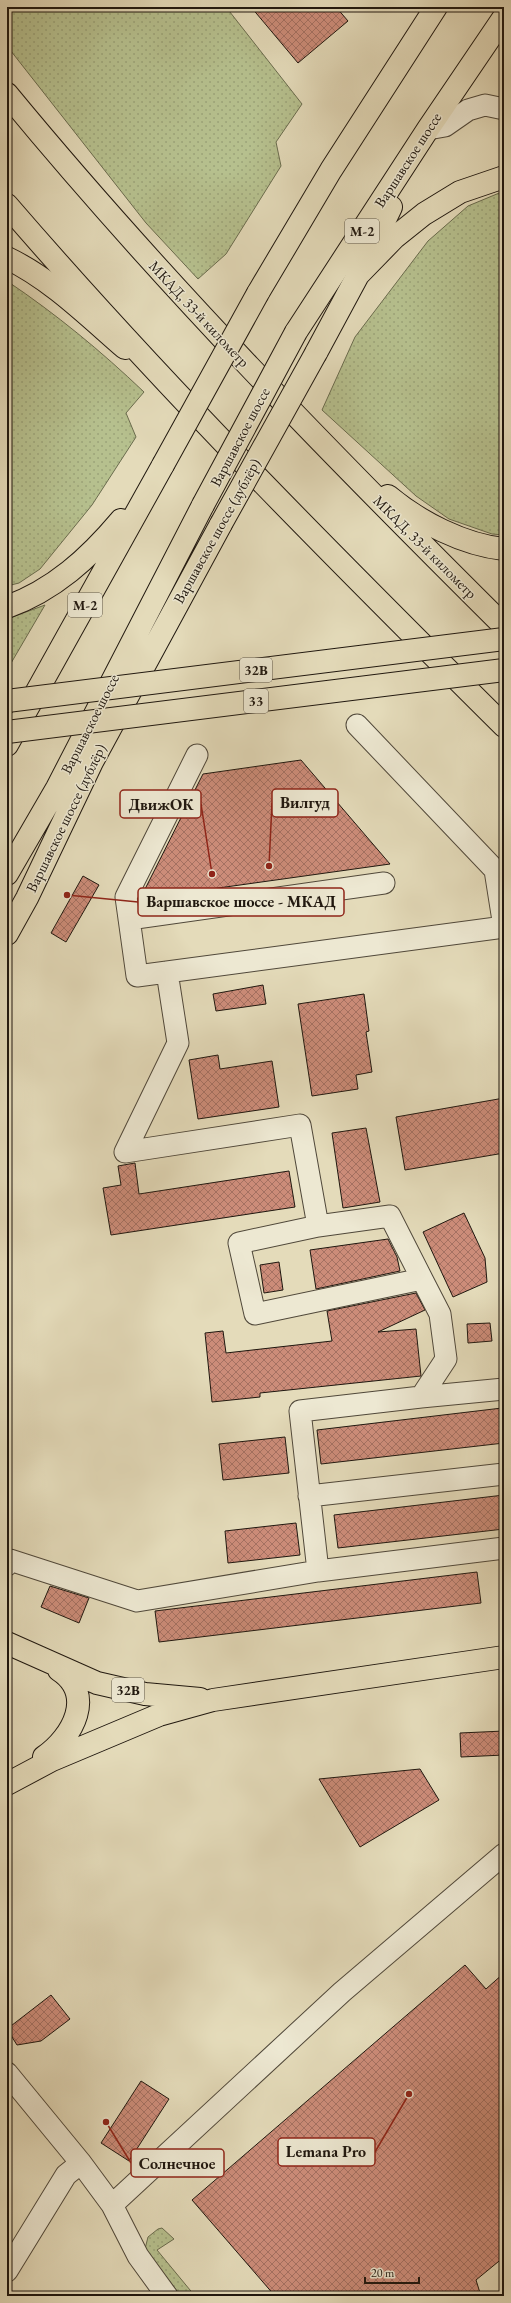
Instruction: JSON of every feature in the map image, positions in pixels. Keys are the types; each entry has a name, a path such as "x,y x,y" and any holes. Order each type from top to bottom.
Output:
{"main road":[{"name":"М-2","path":"7,745 258,293 342,153 436,7"},
{"name":"Варшавское шоссе","path":"7,874 57,788 203,505 296,332 428,129 504,17"},
{"name":"МКАД, 33-й километр","path":"7,94 143,253 317,438 504,626"},
{"name":"Варшавское шоссе (дублёр)","path":"7,934 27,898 92,762 358,275 428,129"},
{"path":"358,275 394,238 424,214 460,192 504,177"},
{"path":"7,205 64,272 201,420"},
{"path":"7,258 20,264 65,296 127,350 201,420 504,726"},
{"path":"317,438 396,504 444,531 491,548 504,549"},
{"path":"7,606 30,598 63,578 97,549 133,507 163,465"},
{"name":"32B","path":"7,701 504,639"},
{"name":"33","path":"7,732 504,670"},
{"name":"32B","path":"7,1643 97,1683 145,1694 213,1700"},
{"path":"7,1784 52,1760 159,1715 213,1700 504,1657"},
{"path":"7,1784 55,1750 69,1735 77,1716 78,1692 68,1676 48,1662"}],"street":[{"path":"428,129 445,126 468,110 485,105 504,109"},
{"path":"197,755 126,897 137,976 504,927 495,870 357,725"},
{"path":"129,919 384,883"},
{"path":"167,972 178,1043 125,1152 300,1125 318,1226"},
{"path":"421,1396 446,1359 440,1314 390,1216 318,1226 239,1243 255,1314 422,1279"},
{"path":"318,1571 300,1411 421,1396 504,1389"},
{"path":"309,1496 504,1474"},
{"path":"7,1565 10,1560 137,1601 318,1571 504,1548"},
{"path":"112,2205 342,1992 504,1854"},
{"path":"7,2073 81,2163 112,2205 138,2256 167,2296"},
{"path":"7,2271 66,2175 81,2163"}],"green space":[{"path":"7,7 226,7 302,104 276,142 281,166 226,254 198,279 146,223 7,46"},
{"path":"504,191 504,535 492,534 449,519 416,496 322,410 355,337 428,241 468,206"},
{"path":"7,281 43,306 78,334 144,392 126,413 136,437 92,505 40,569 19,583 7,586"},
{"path":"45,605 7,670 7,619"},
{"path":"162,2228 174,2239 157,2250 195,2296 181,2296 145,2249 148,2237 158,2229"}],"building":[{"path":"251,7 336,7 348,21 298,63"},
{"path":"301,760 390,864 140,899 203,774"},
{"path":"83,876 99,885 66,942 51,933"},
{"path":"263,985 266,1004 216,1011 213,994"},
{"path":"364,994 369,1031 366,1032 372,1072 356,1075 358,1089 312,1096 298,1004"},
{"path":"218,1055 220,1069 272,1061 279,1107 198,1119 189,1060"},
{"path":"504,1098 504,1153 405,1170 396,1117"},
{"path":"366,1128 380,1202 343,1208 332,1133"},
{"path":"135,1163 139,1194 289,1171 295,1207 111,1235 103,1188 121,1185 118,1166"},
{"path":"464,1213 485,1258 487,1282 453,1297 423,1232"},
{"path":"388,1239 397,1257 400,1271 316,1289 310,1250"},
{"path":"279,1262 283,1290 264,1293 260,1265"},
{"path":"416,1293 425,1310 378,1332 416,1329 421,1376 260,1393 260,1397 212,1402 205,1333 223,1331 226,1353 332,1341 327,1311"},
{"path":"490,1323 492,1341 468,1343 467,1324"},
{"path":"502,1408 504,1443 321,1464 317,1430"},
{"path":"285,1437 289,1473 223,1480 219,1444"},
{"path":"504,1495 504,1529 338,1548 334,1515"},
{"path":"296,1523 300,1555 228,1563 225,1531"},
{"path":"477,1572 481,1603 159,1642 155,1611"},
{"path":"50,1586 89,1598 79,1623 41,1607"},
{"path":"504,1731 504,1755 461,1757 460,1733"},
{"path":"420,1769 439,1800 360,1847 319,1779"},
{"path":"465,1965 486,1989 504,1973 504,2257 476,2280 481,2296 275,2296 192,2200"},
{"path":"51,1995 70,2019 41,2041 17,2045 7,2029"},
{"path":"141,2081 169,2099 129,2161 101,2143"}],"place":[{"name":"Вилгуд","path":"269,866"},
{"name":"ДвижОК","path":"212,874"},
{"name":"Варшавское шоссе - МКАД","path":"67,895"},
{"name":"Lemana Pro","path":"409,2094"},
{"name":"Солнечное","path":"106,2122"}]}
